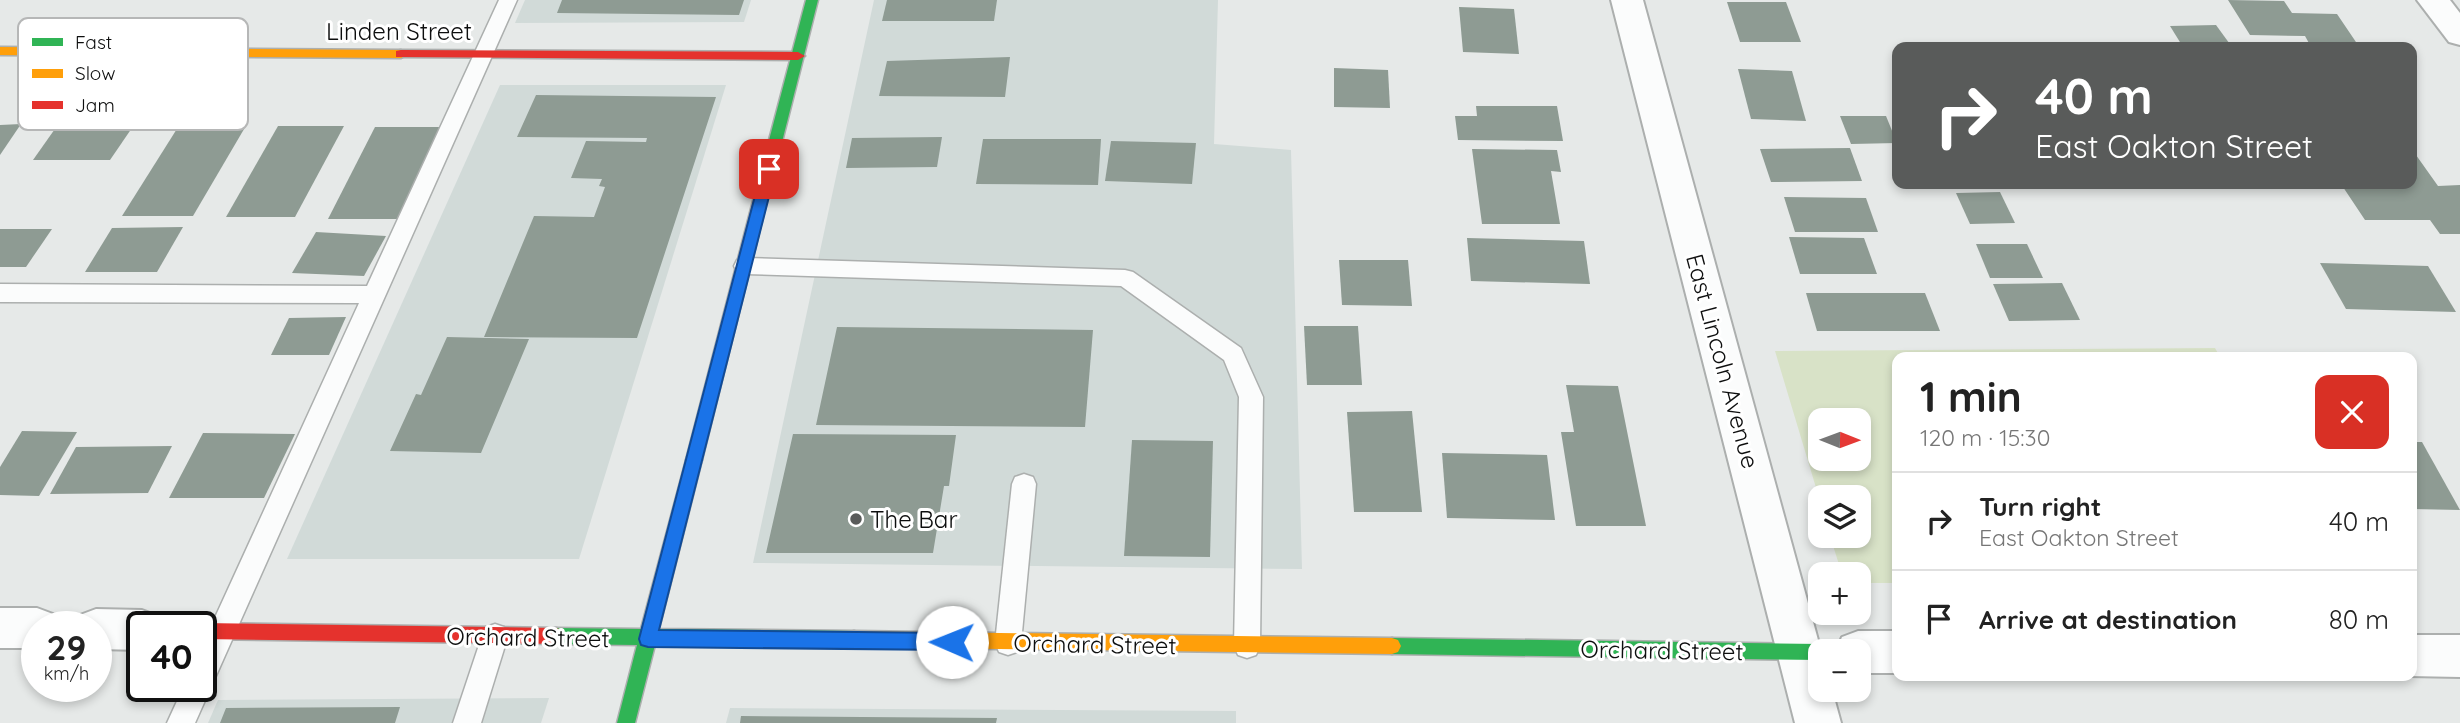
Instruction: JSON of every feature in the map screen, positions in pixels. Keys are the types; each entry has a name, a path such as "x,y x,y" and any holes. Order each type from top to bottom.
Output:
{"street":[{"path":"626,723 812,0"},
{"name":"East Lincoln Avenue","path":"1627,0 1808,645"},
{"path":"2433,0 2460,34"},
{"name":"Linden Street","path":"0,51 18,51"},
{"name":"Linden Street","path":"248,53 798,56"},
{"path":"0,628 21,628"},
{"name":"Orchard Street","path":"217,631 648,639 1808,652"},
{"path":"1871,652 1892,652"},
{"path":"2417,656 2460,656"},
{"name":"East Lincoln Avenue","path":"1816,702 1818,723"}],"lane":[{"path":"217,621 374,295 508,0"},
{"path":"745,266 1125,278 1233,354 1251,397 1247,646"},
{"path":"0,293 374,295"},
{"path":"1008,642 1024,484"},
{"path":"467,723 495,636"},
{"path":"181,723 191,702"}],"shaded area":[{"path":"525,0 751,0 744,22 515,23"},
{"path":"874,0 1218,0 1214,144 1291,150 1302,569 753,563"},
{"path":"500,85 726,85 579,559 287,559"},
{"path":"549,698 541,723 208,723 218,700"},
{"path":"730,708 1236,711 1236,723 726,723"}],"green space":[{"path":"2215,348 2217,352 1892,352 1892,583 1871,583 1871,562 1838,562 1834,548 1871,548 1871,485 1815,485 1811,471 1871,471 1871,408 1808,408 1808,461 1775,351"}],"building":[{"path":"562,0 744,0 739,15 557,13"},
{"path":"887,0 997,0 994,21 882,21"},
{"path":"2228,0 2284,1 2292,13 2337,14 2356,42 2308,42 2305,36 2250,35"},
{"path":"1727,2 1786,2 1801,42 1740,42"},
{"path":"1459,7 1514,9 1519,54 1463,52"},
{"path":"2216,25 2228,42 2180,42 2170,26"},
{"path":"1010,57 1005,97 879,96 887,61"},
{"path":"1334,68 1388,70 1390,108 1334,107"},
{"path":"1738,69 1792,71 1806,121 1751,119"},
{"path":"536,95 716,97 637,338 484,337 534,216 594,217 605,187 599,186 602,179 571,178 586,141 646,142 647,138 517,137"},
{"path":"1476,106 1557,106 1563,141 1458,140 1455,116 1477,116"},
{"path":"1840,116 1886,116 1892,131 1892,143 1851,144"},
{"path":"18,124 18,128 0,155 0,125"},
{"path":"278,126 344,126 295,217 226,217"},
{"path":"375,127 441,127 398,219 328,219"},
{"path":"54,130 131,130 110,160 33,160"},
{"path":"176,130 243,130 193,216 122,216"},
{"path":"942,137 937,167 846,168 852,138"},
{"path":"983,139 1101,139 1098,185 976,184"},
{"path":"1111,141 1196,143 1192,184 1105,181"},
{"path":"1850,148 1862,181 1771,182 1760,149"},
{"path":"1472,149 1557,150 1561,172 1551,171 1560,224 1482,224"},
{"path":"2417,156 2438,186 2460,185 2460,234 2440,234 2430,220 2365,220 2344,189 2417,189"},
{"path":"2000,192 2015,223 1970,224 1956,193"},
{"path":"1784,197 1866,198 1878,232 1795,232"},
{"path":"183,227 157,272 85,272 112,228"},
{"path":"0,229 52,229 26,267 0,267"},
{"path":"316,232 386,236 364,276 292,273"},
{"path":"1789,237 1864,238 1877,274 1800,274"},
{"path":"1467,238 1584,241 1590,284 1471,281"},
{"path":"1976,244 2027,244 2043,278 1990,278"},
{"path":"1339,260 1408,260 1412,306 1342,305"},
{"path":"2320,263 2428,266 2456,312 2346,309"},
{"path":"2062,283 2080,320 2009,321 1993,284"},
{"path":"1806,293 1925,293 1940,331 1817,331"},
{"path":"346,317 329,355 271,355 289,318"},
{"path":"1304,326 1358,326 1362,385 1307,385"},
{"path":"837,327 1093,330 1085,427 816,425"},
{"path":"447,337 529,339 481,453 390,451 416,394 421,395"},
{"path":"1566,385 1618,386 1646,526 1576,526 1561,432 1574,432"},
{"path":"1412,411 1422,512 1354,512 1347,412"},
{"path":"22,431 77,432 39,496 0,495 0,467"},
{"path":"203,433 295,434 264,498 169,498"},
{"name":"The Bar","path":"793,434 956,435 949,486 944,486 933,553 766,553"},
{"path":"1132,440 1213,441 1210,557 1124,556"},
{"path":"2417,442 2422,442 2460,510 2417,509"},
{"path":"172,446 148,493 50,494 76,447"},
{"path":"1442,453 1547,455 1555,520 1447,518"},
{"path":"400,707 395,723 220,723 226,708"},
{"path":"741,716 997,718 996,723 740,723"}],"traffic: fast":[{"path":"761,197 812,0"},
{"path":"626,723 694,460"},
{"path":"556,636 854,639"},
{"path":"1392,646 1808,652"}],"traffic: slow":[{"path":"0,51 18,51"},
{"path":"248,53 401,54"},
{"path":"854,639 1392,646"}],"traffic: jam":[{"path":"401,54 798,56"},
{"path":"694,460 761,197"},
{"path":"217,631 556,636"}],"place":[{"name":"The Bar","path":"856,519"}],"route":[{"path":"769,169 648,639 952,642"}]}
